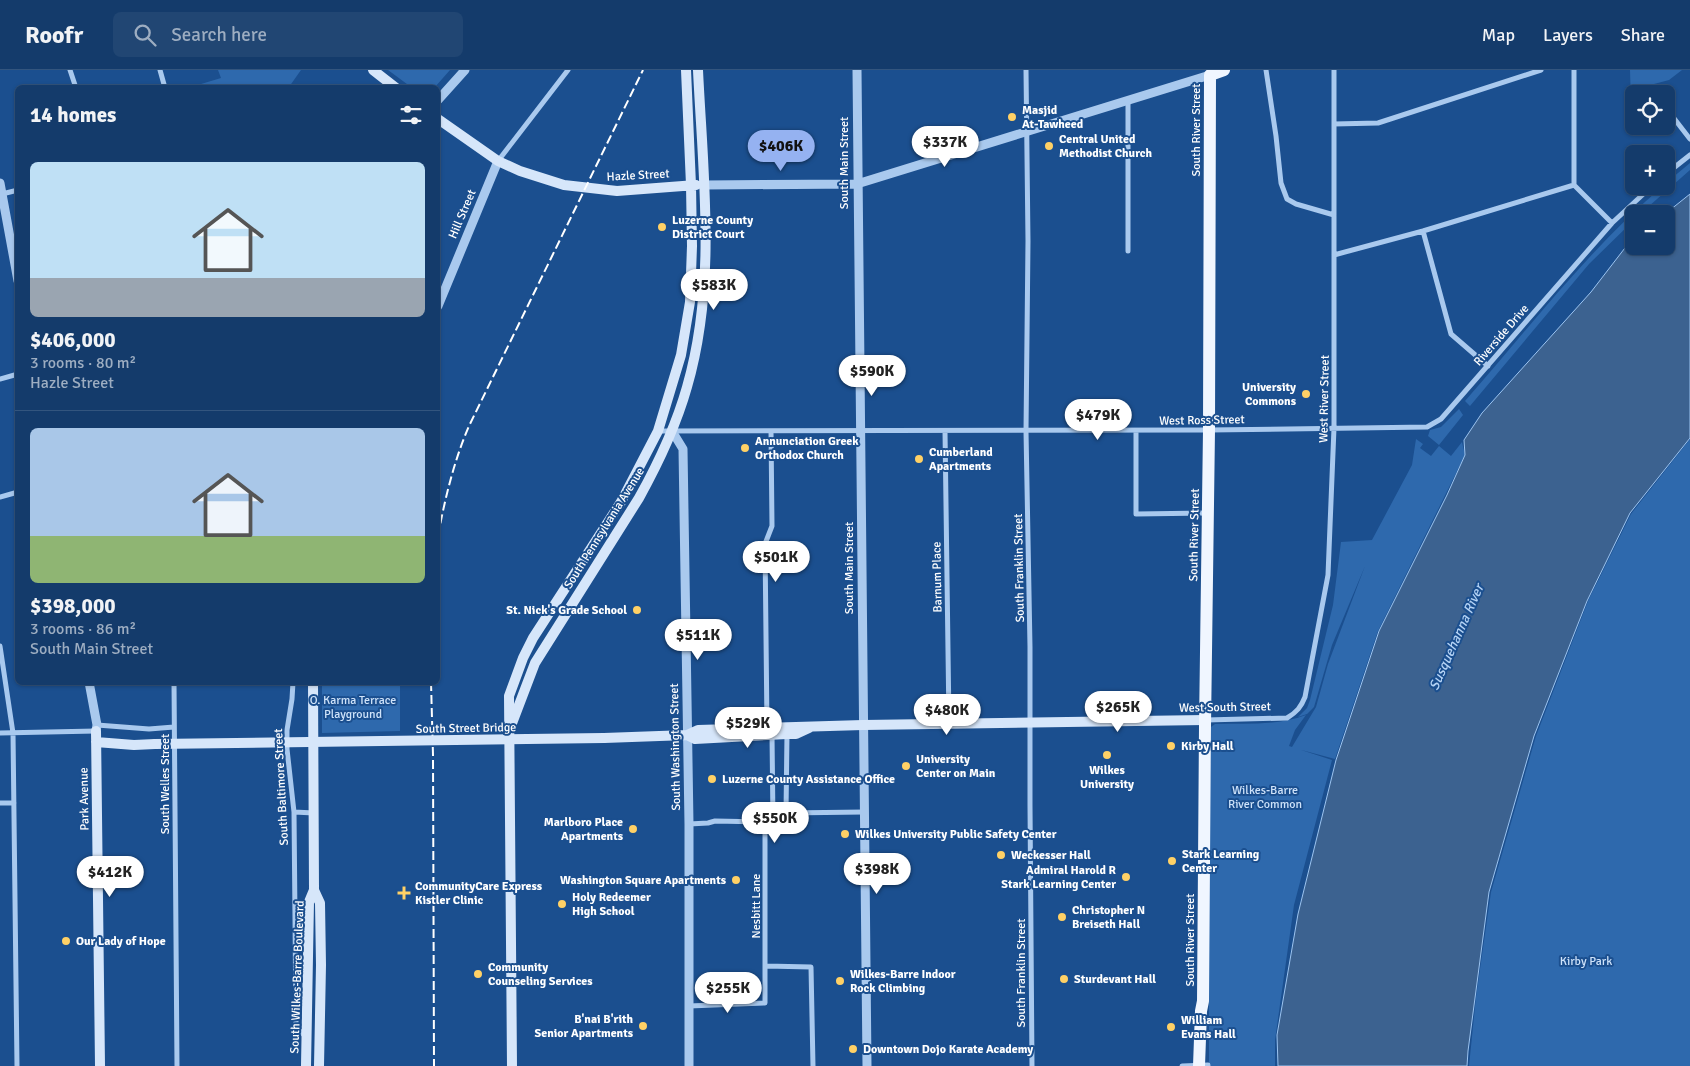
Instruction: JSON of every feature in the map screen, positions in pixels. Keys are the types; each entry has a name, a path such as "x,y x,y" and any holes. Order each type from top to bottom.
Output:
{"main road":[{"path":"373,70 392,85"},
{"name":"South Pennsylvania Avenue","path":"512,1066 510,696 523,658 533,638 622,502 658,431 681,355 690,302 691,185 686,70"},
{"name":"South Pennsylvania Avenue","path":"511,727 535,663 639,498 654,470 672,431 688,386 697,343 704,284 705,184 698,70"},
{"path":"1209,72 1224,70"},
{"name":"South River Street","path":"1199,1066 1203,1001 1209,430 1209,72"},
{"name":"Hazle Street","path":"440,121 498,161 543,179 564,185 617,191 705,184"},
{"name":"South Wilkes-Barre Boulevard","path":"306,1066 309,902 314,890 313,685"},
{"name":"West South Street","path":"810,727 863,724 1205,720"},
{"path":"769,731 810,727"},
{"path":"769,731 796,734 810,727"},
{"name":"Park Avenue","path":"96,728 100,1066"},
{"name":"South Street Bridge","path":"96,742 134,745 687,735 695,740 769,731"},
{"name":"South Wilkes-Barre Boulevard","path":"314,890 320,903 319,1066"},
{"name":"South River Street","path":"1203,1001 1207,1008 1208,1066"}],"street":[{"path":"70,70 75,85"},
{"path":"160,70 164,85"},
{"path":"440,98 464,70"},
{"path":"498,161 568,70"},
{"name":"South Main Street","path":"857,70 867,1066"},
{"name":"South Franklin Street","path":"1026,70 1028,240 1026,431 1030,647 1032,1066"},
{"path":"1266,70 1281,183 1287,199 1296,204 1334,215"},
{"name":"West River Street","path":"1287,718 1302,705 1305,697 1328,575 1334,428 1334,70"},
{"path":"1334,124 1378,123 1542,70"},
{"path":"1574,70 1574,185 1612,223"},
{"name":"Hazle Street","path":"705,184 857,184 1128,100 1209,72"},
{"path":"1128,100 1128,250"},
{"path":"1675,120 1690,140"},
{"path":"1675,167 1690,155"},
{"name":"Hill Street","path":"440,301 498,161"},
{"path":"0,183 15,266"},
{"path":"1334,255 1423,231 1574,185"},
{"path":"2,194 15,191"},
{"name":"Riverside Drive","path":"1334,428 1427,426 1442,419 1612,223 1642,195"},
{"path":"1423,231 1450,334 1488,366"},
{"path":"0,380 15,375"},
{"name":"West Ross Street","path":"658,431 1136,431 1334,428"},
{"name":"South Washington Street","path":"672,431 683,449 689,824 689,1066"},
{"path":"769,731 766,544 772,526 771,431"},
{"name":"Barnum Place","path":"945,431 949,723"},
{"path":"1136,431 1136,514 1208,513"},
{"path":"0,498 15,493"},
{"path":"0,646 14,732 17,1066"},
{"name":"Park Avenue","path":"89,685 96,728"},
{"name":"South Welles Street","path":"174,685 177,1066"},
{"name":"South Baltimore Street","path":"293,685 286,730 294,812 296,1023 298,1029 307,1037"},
{"name":"West South Street","path":"1205,720 1287,718"},
{"path":"0,733 96,728 149,729 174,727"},
{"name":"Nesbitt Lane","path":"689,1006 765,1003 765,822 772,822 769,731"},
{"path":"787,734 786,813 864,812"},
{"path":"0,803 14,803"},
{"path":"294,812 314,813"},
{"path":"689,824 715,821 765,822"},
{"path":"766,966 811,967 813,1066"},
{"path":"295,974 309,978"},
{"path":"1182,1066 1208,1066"}],"green space":[{"path":"218,70 301,70 290,85 198,85 221,78"},
{"path":"388,70 450,70 437,85 408,85"},
{"path":"1630,70 1682,70 1669,80 1653,85 1630,85"},
{"path":"1690,163 1690,170 1675,183 1675,176"},
{"path":"1653,195 1662,195 1650,205 1642,205"},
{"path":"1625,221 1625,229 1589,264 1470,406 1465,401 1609,236"},
{"path":"1459,409 1463,415 1439,445 1428,436 1430,430 1441,427"},
{"path":"1416,439 1423,444 1420,448 1431,456 1439,446 1451,456 1462,442 1465,455 1378,631 1335,759 1294,748 1292,747 1316,707 1328,664 1365,566 1332,645 1314,707 1307,714 1298,717 1307,708 1310,700 1333,605 1341,542 1372,540 1412,465"},
{"name":"Kirby Park","path":"1690,439 1690,1066 1469,1066 1476,997 1491,892 1536,736 1588,601 1631,514"},
{"name":"O. Karma Terrace Playground","path":"322,685 400,685 400,731 322,733"},
{"name":"Wilkes-Barre River Common","path":"1306,715 1295,730 1289,746 1332,760 1294,905 1275,1040 1275,1066 1209,1066 1211,727 1215,724 1250,724 1284,721"}],"water":[{"name":"Susquehanna River","path":"1690,194 1690,438 1630,513 1587,601 1534,736 1489,892 1467,1066 1278,1066 1277,1035 1298,914 1336,760 1379,631 1465,455 1464,440 1482,413 1591,292 1625,248 1625,255 1675,255 1675,206"}],"railway":[{"path":"440,527 450,480 469,426 643,70"},
{"path":"431,685 434,1066"}],"place":[{"name":"Masjid At-Tawheed","path":"1012,117"},
{"name":"Central United Methodist Church","path":"1049,146"},
{"name":"Luzerne County District Court","path":"662,227"},
{"name":"University Commons","path":"1306,394"},
{"name":"Annunciation Greek Orthodox Church","path":"745,448"},
{"name":"Cumberland Apartments","path":"919,459"},
{"name":"St. Nick's Grade School","path":"637,610"},
{"name":"Kirby Hall","path":"1171,746"},
{"name":"Wilkes University","path":"1107,755"},
{"name":"University Center on Main","path":"906,766"},
{"name":"Luzerne County Assistance Office","path":"712,779"},
{"name":"Marlboro Place Apartments","path":"633,829"},
{"name":"Wilkes University Public Safety Center","path":"845,834"},
{"name":"Weckesser Hall","path":"1001,855"},
{"name":"Stark Learning Center","path":"1172,861"},
{"name":"Admiral Harold R Stark Learning Center","path":"1126,877"},
{"name":"Washington Square Apartments","path":"736,880"},
{"name":"CommunityCare Express Kistler Clinic","path":"404,893"},
{"name":"Holy Redeemer High School","path":"562,904"},
{"name":"Christopher N Breiseth Hall","path":"1062,917"},
{"name":"Our Lady of Hope","path":"66,941"},
{"name":"Community Counseling Services","path":"478,974"},
{"name":"Sturdevant Hall","path":"1064,979"},
{"name":"Wilkes-Barre Indoor Rock Climbing","path":"840,981"},
{"name":"B'nai B'rith Senior Apartments","path":"643,1026"},
{"name":"William Evans Hall","path":"1171,1027"},
{"name":"Downtown Dojo Karate Academy","path":"853,1049"}]}
